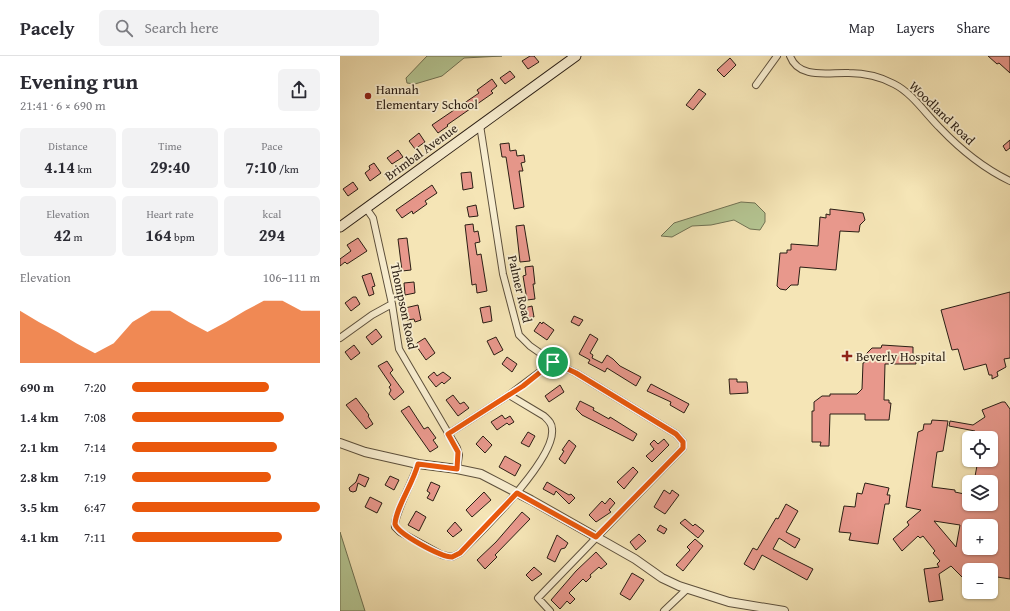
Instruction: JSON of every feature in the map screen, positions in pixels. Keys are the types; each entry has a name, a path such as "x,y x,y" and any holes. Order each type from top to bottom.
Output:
{"main road":[{"name":"Brimbal Avenue","path":"340,227 576,56"}],"street":[{"path":"756,85 777,56"},
{"name":"Woodland Road","path":"790,56 799,69 812,73 849,73 871,76 893,83 906,91 941,129 968,154 992,172 1010,180"},
{"name":"Palmer Road","path":"480,125 503,274 519,335 530,346 553,362 576,373 640,410 676,434 683,442 683,448 596,537"},
{"name":"Thompson Road","path":"366,208 373,218 392,304 399,349 458,452 457,469"},
{"path":"340,338 372,315 392,304"},
{"path":"448,434 509,394 553,362"},
{"path":"418,464 415,476 396,517 395,527 400,532 446,557 452,557 460,553 524,486 551,438 552,428 548,420 509,394"},
{"path":"340,443 365,452 418,464 457,469 480,474 635,559 662,578 687,589 729,602 784,611"},
{"path":"550,611 538,598 596,537"},
{"path":"664,611 687,589"}],"green space":[{"path":"427,56 502,56 464,58 442,76 415,84 407,83 406,78"},
{"path":"741,202 755,203 765,213 765,222 760,230 750,229 734,220 711,225 692,226 672,237 661,236 674,223"},
{"path":"340,532 365,611 340,611"}],"building":[{"path":"530,56 534,56 539,62 528,69 522,61"},
{"path":"988,56 1010,56 1010,73 999,63 997,64"},
{"path":"730,58 736,65 724,77 717,70"},
{"path":"510,71 515,77 505,84 500,78"},
{"path":"492,79 497,86 491,91 493,93 438,133 432,125 479,93 477,90"},
{"path":"699,89 706,94 693,110 686,105"},
{"path":"419,133 425,142 415,149 409,141"},
{"path":"1010,140 1010,148 1006,151 1003,146"},
{"path":"509,143 510,151 516,150 517,156 524,155 525,162 521,163 523,171 519,171 524,207 514,209 506,157 502,157 500,144"},
{"path":"398,150 403,157 392,164 387,158"},
{"path":"374,163 381,173 370,181 365,173 370,169 369,166"},
{"path":"471,172 473,188 463,190 461,173"},
{"path":"353,182 358,189 348,196 343,189"},
{"path":"432,185 437,193 425,201 427,204 413,214 412,211 402,218 396,210"},
{"path":"476,205 478,216 469,217 467,207"},
{"path":"830,209 863,213 865,220 860,225 859,232 840,231 836,270 800,267 798,285 791,285 786,290 780,289 777,286 780,253 787,253 787,250 791,250 791,244 818,246 820,217 826,218 826,214 830,215"},
{"path":"473,224 474,232 478,231 480,242 475,243 477,255 481,254 487,291 477,293 476,284 472,285 465,225"},
{"path":"524,225 530,261 520,262 516,226"},
{"path":"358,238 367,251 347,264 345,262 340,266 340,259 351,251 347,245"},
{"path":"407,238 411,270 402,271 398,239"},
{"path":"533,266 535,299 527,300 523,276 526,275 525,267"},
{"path":"371,273 375,286 372,287 374,294 369,296 362,276"},
{"path":"414,282 415,293 405,295 404,283"},
{"path":"1010,292 1010,358 1004,359 1006,367 997,372 998,376 992,379 992,375 989,375 986,364 964,370 958,349 952,350 941,310"},
{"path":"353,297 356,297 360,304 351,311 345,303"},
{"path":"418,305 421,320 415,322 414,319 407,320 405,308"},
{"path":"490,306 492,321 483,323 480,308"},
{"path":"532,306 534,317 526,318 524,308"},
{"path":"574,316 583,320 579,326 571,322"},
{"path":"540,322 542,324 543,322 554,330 547,340 534,331"},
{"path":"376,329 382,337 372,345 366,337"},
{"path":"590,334 598,339 590,353 593,355 592,358 602,363 607,355 620,366 641,377 636,386 607,368 605,372 588,363 590,360 579,354"},
{"path":"496,337 503,350 494,355 487,341"},
{"path":"425,338 435,353 426,360 417,347 417,343"},
{"path":"354,345 360,353 351,360 345,352"},
{"path":"882,345 913,347 913,356 915,356 916,364 885,364 884,400 889,400 889,403 891,403 889,420 865,420 865,414 830,414 829,446 820,446 821,442 812,442 812,411 814,411 814,402 822,396 830,396 830,394 857,394 862,389 863,363 866,362 866,354 872,348 881,348"},
{"path":"507,357 517,364 512,372 502,364"},
{"path":"387,361 393,370 390,373 404,392 394,400 389,394 391,390 389,387 391,385 378,366"},
{"path":"434,372 437,376 443,372 451,378 444,384 442,382 436,387 428,377"},
{"path":"729,379 737,379 737,382 747,382 748,393 730,394"},
{"path":"651,384 689,404 684,413 670,405 671,402 647,391"},
{"path":"560,385 564,392 549,402 545,396"},
{"path":"453,395 460,404 464,402 469,408 458,416 446,400"},
{"path":"356,398 369,415 368,416 373,424 366,429 346,405"},
{"path":"580,401 594,408 593,410 609,419 610,417 637,434 633,441 582,415 576,409"},
{"path":"1002,402 1005,402 1010,409 1010,579 998,577 998,563 962,563 962,577 951,566 939,574 943,600 929,602 924,569 939,567 937,564 940,561 933,553 935,551 923,536 920,538 918,536 902,551 893,539 909,525 907,522 921,510 906,507 918,432 923,430 924,424 931,424 932,420 948,421 943,451 937,452 932,487 955,490 955,492 962,494 962,511 998,511 998,475 975,475 977,467 998,467 998,431 975,431 949,426 950,421 973,425 985,417 982,410","holes":["934,521 960,525 956,547"]},
{"path":"409,406 424,429 428,427 436,438 433,440 438,447 430,452 401,411"},
{"path":"502,415 505,419 510,416 514,422 509,425 507,423 497,430 491,422"},
{"path":"528,432 535,436 529,447 521,443"},
{"path":"483,436 492,445 485,453 476,444"},
{"path":"664,439 669,445 652,462 646,456 654,449 650,444 654,440 658,444"},
{"path":"569,440 576,446 565,464 559,459 564,451 562,450"},
{"path":"505,456 521,465 515,476 499,467"},
{"path":"633,467 638,472 624,489 617,482"},
{"path":"359,474 369,478 365,487 358,483 356,491 350,491 349,488 356,482"},
{"path":"390,476 399,480 394,490 385,485"},
{"path":"431,482 440,486 433,501 427,498 430,493 427,491"},
{"path":"547,482 569,495 571,494 575,498 569,504 556,491 554,495 543,489"},
{"path":"865,483 889,488 887,495 890,495 889,504 885,504 878,544 849,540 851,533 839,532 844,506 855,507 857,493 862,494"},
{"path":"664,490 670,494 672,490 679,495 665,514 654,507"},
{"path":"484,492 491,500 472,517 466,510"},
{"path":"370,497 382,503 377,513 365,507"},
{"path":"610,498 615,503 609,510 611,512 596,522 589,515 602,501 605,504"},
{"path":"786,504 798,511 786,532 800,539 795,548 779,538 773,549 813,569 807,580 762,555 754,570 744,564 753,548 757,550 776,518 778,519"},
{"path":"416,511 426,517 419,531 408,525"},
{"path":"522,512 530,519 495,555 497,557 485,569 477,560 496,542"},
{"path":"685,519 693,526 695,524 704,531 698,538 680,523"},
{"path":"455,522 462,530 453,537 447,531"},
{"path":"660,525 667,529 664,534 657,530"},
{"path":"639,534 646,541 636,550 630,542"},
{"path":"557,535 568,543 565,548 561,549 555,562 547,558"},
{"path":"695,539 703,546 683,571 676,565 690,550 687,547"},
{"path":"596,552 607,564 601,569 599,567 590,575 591,577 586,582 583,579 569,593 575,599 570,604 567,601 560,609 551,600 576,571"},
{"path":"534,567 542,574 532,581 526,575"},
{"path":"632,573 644,580 630,600 620,594"}],"place":[{"name":"Hannah Elementary School","path":"368,96"},
{"name":"Beverly Hospital","path":"847,356"}],"route":[{"path":"553,362 576,373 640,410 676,434 683,442 683,448 596,537 517,493 456,556 446,557 400,532 395,527 396,517 415,476 418,464 457,469 459,455 457,448 448,434 523,386 553,362"}]}
